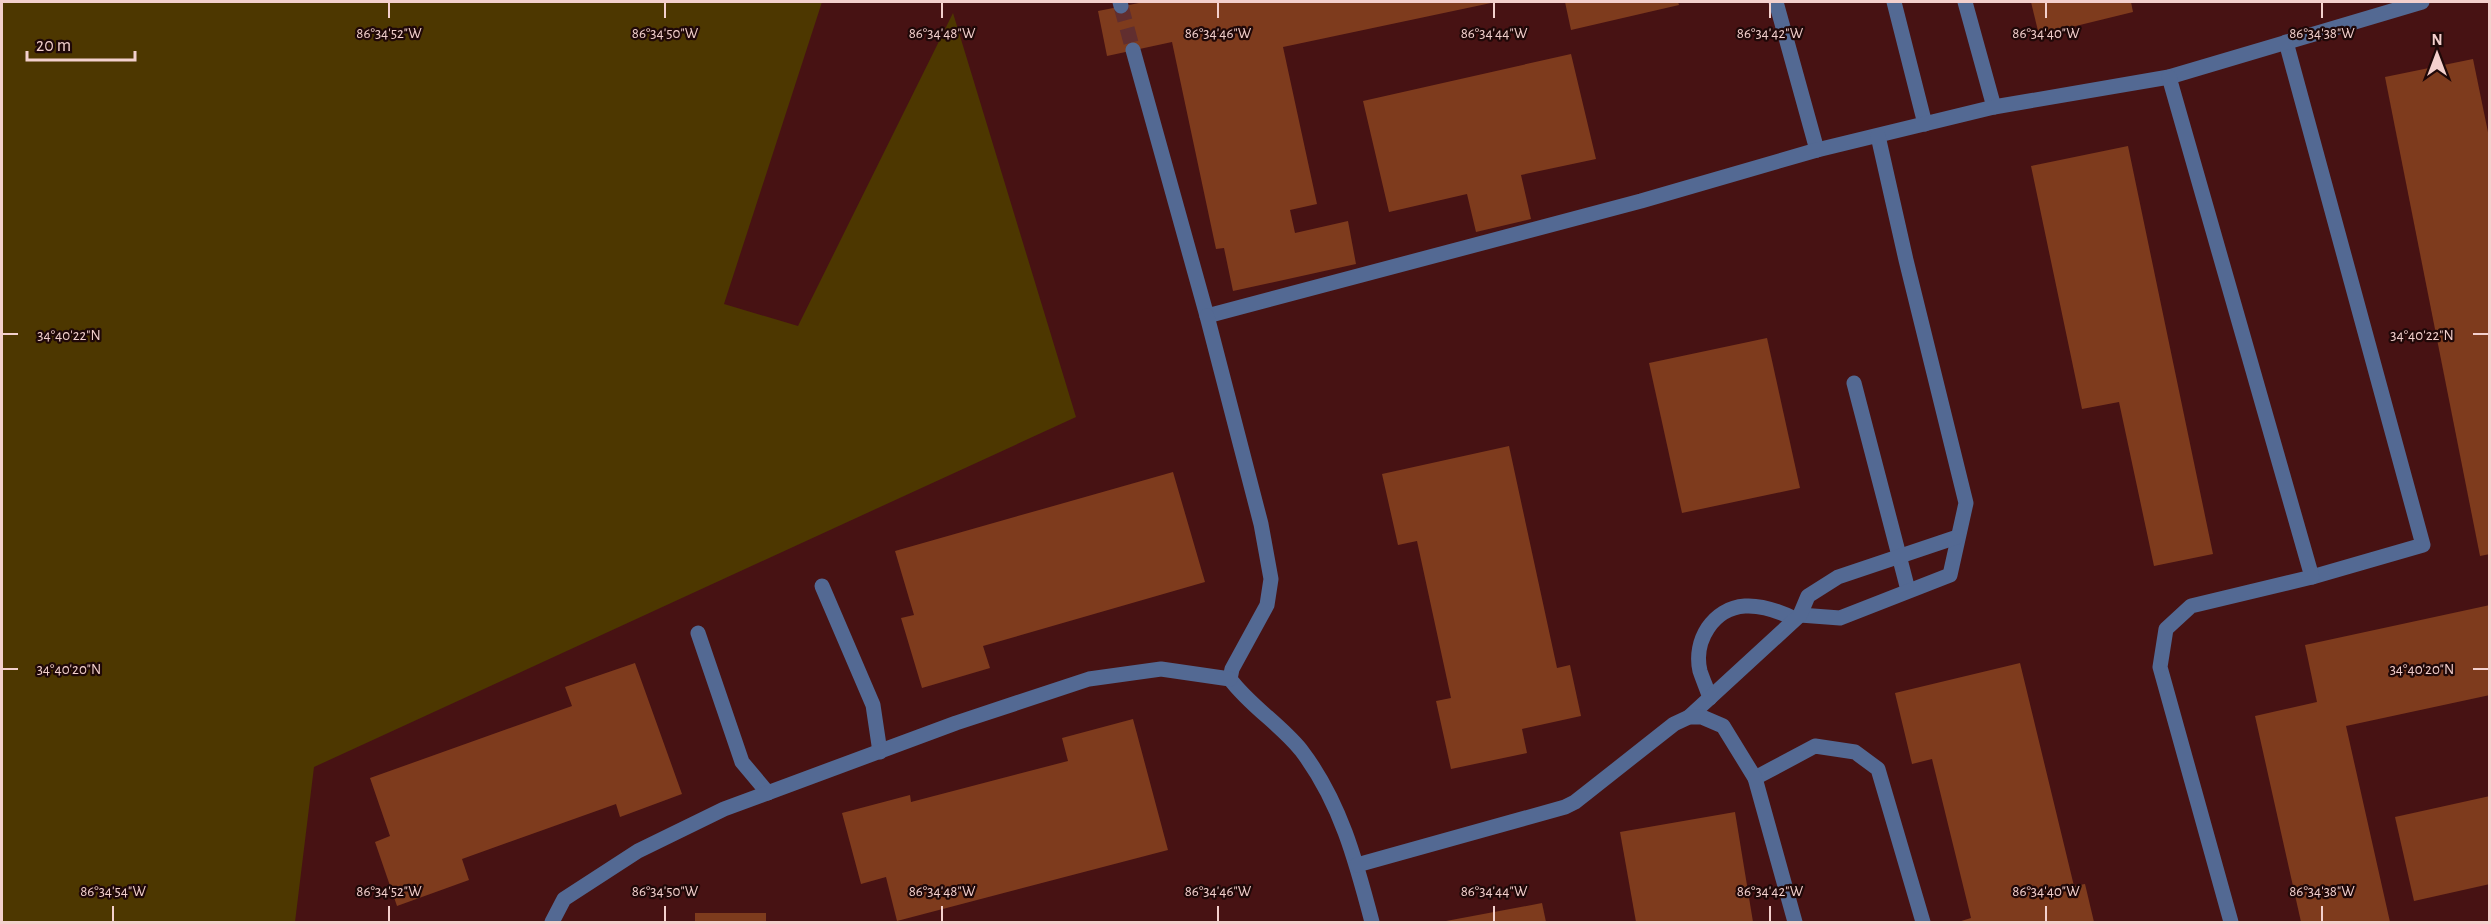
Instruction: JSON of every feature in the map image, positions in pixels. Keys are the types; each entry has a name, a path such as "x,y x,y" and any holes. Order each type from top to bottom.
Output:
{"street":[{"path":"1776,2 1817,150"},
{"path":"1894,2 1925,124"},
{"path":"1965,2 1994,107"},
{"path":"1207,316 1641,201 1817,150 1994,107 2169,77 2422,2"},
{"path":"2231,922 2160,668 2166,629 2191,606 2312,577 2423,545 2286,42"},
{"path":"1133,50 1207,316 1261,524 1271,579 1267,605 1232,669 1230,679"},
{"path":"2169,77 2312,577"},
{"path":"1710,698 1700,669 1700,648 1704,633 1718,615 1745,606 1798,617 1839,618 1950,575 1966,503 1878,136"},
{"path":"1854,383 1908,590"},
{"path":"1358,865 1565,807 1575,802 1674,724 1689,717 1798,617 1808,597 1838,577 1957,537"},
{"path":"822,586 873,705 880,752"},
{"path":"698,633 742,762 768,793"},
{"path":"552,922 564,899 638,851 724,809 1089,680 1161,669 1230,679 1301,750 1340,814 1358,865 1371,922"},
{"path":"1689,717 1702,717 1723,726 1755,778 1795,922"},
{"path":"1755,778 1815,746 1855,752 1878,768 1923,922"}],"shaded area":[{"path":"2,2 822,2 724,304 798,326 953,13 1076,417 314,767 295,922 2,922"}],"building":[{"path":"1144,2 1491,3 1283,47 1317,204 1290,210 1295,233 1348,221 1356,264 1233,291 1224,248 1216,249 1172,42 1107,56 1098,11"},
{"path":"1565,2 1678,2 1679,5 1571,30"},
{"path":"2031,2 2131,2 2133,12 2039,35"},
{"path":"1571,54 1596,159 1521,175 1531,219 1476,232 1467,194 1389,212 1363,101"},
{"path":"2473,59 2490,142 2490,554 2480,556 2385,77"},
{"path":"2128,146 2213,554 2154,566 2119,402 2082,409 2031,166"},
{"path":"1767,338 1800,488 1682,513 1649,363"},
{"path":"1509,446 1557,668 1570,665 1581,716 1522,729 1527,753 1451,769 1436,701 1451,698 1417,541 1398,545 1382,474"},
{"path":"1173,472 1205,582 983,646 990,668 922,688 901,618 914,615 895,551"},
{"path":"2490,605 2490,695 2346,726 2390,922 2301,922 2255,716 2317,702 2305,645"},
{"path":"635,663 682,794 620,817 616,804 462,859 469,880 397,906 375,842 390,836 370,778 572,706 565,687"},
{"path":"2020,663 2074,886 2085,884 2094,922 1958,922 1971,918 1932,759 1912,764 1895,693"},
{"path":"1133,719 1168,850 897,921 886,877 861,884 842,813 910,795 911,802 1068,761 1062,738"},
{"path":"2490,796 2490,884 2414,901 2395,817"},
{"path":"1735,812 1753,922 1636,922 1620,832"},
{"path":"1542,903 1546,922 1446,922 1446,921"},
{"path":"695,913 766,913 766,922 695,922"}],"tunnel":[{"path":"1121,6 1133,50"}]}
